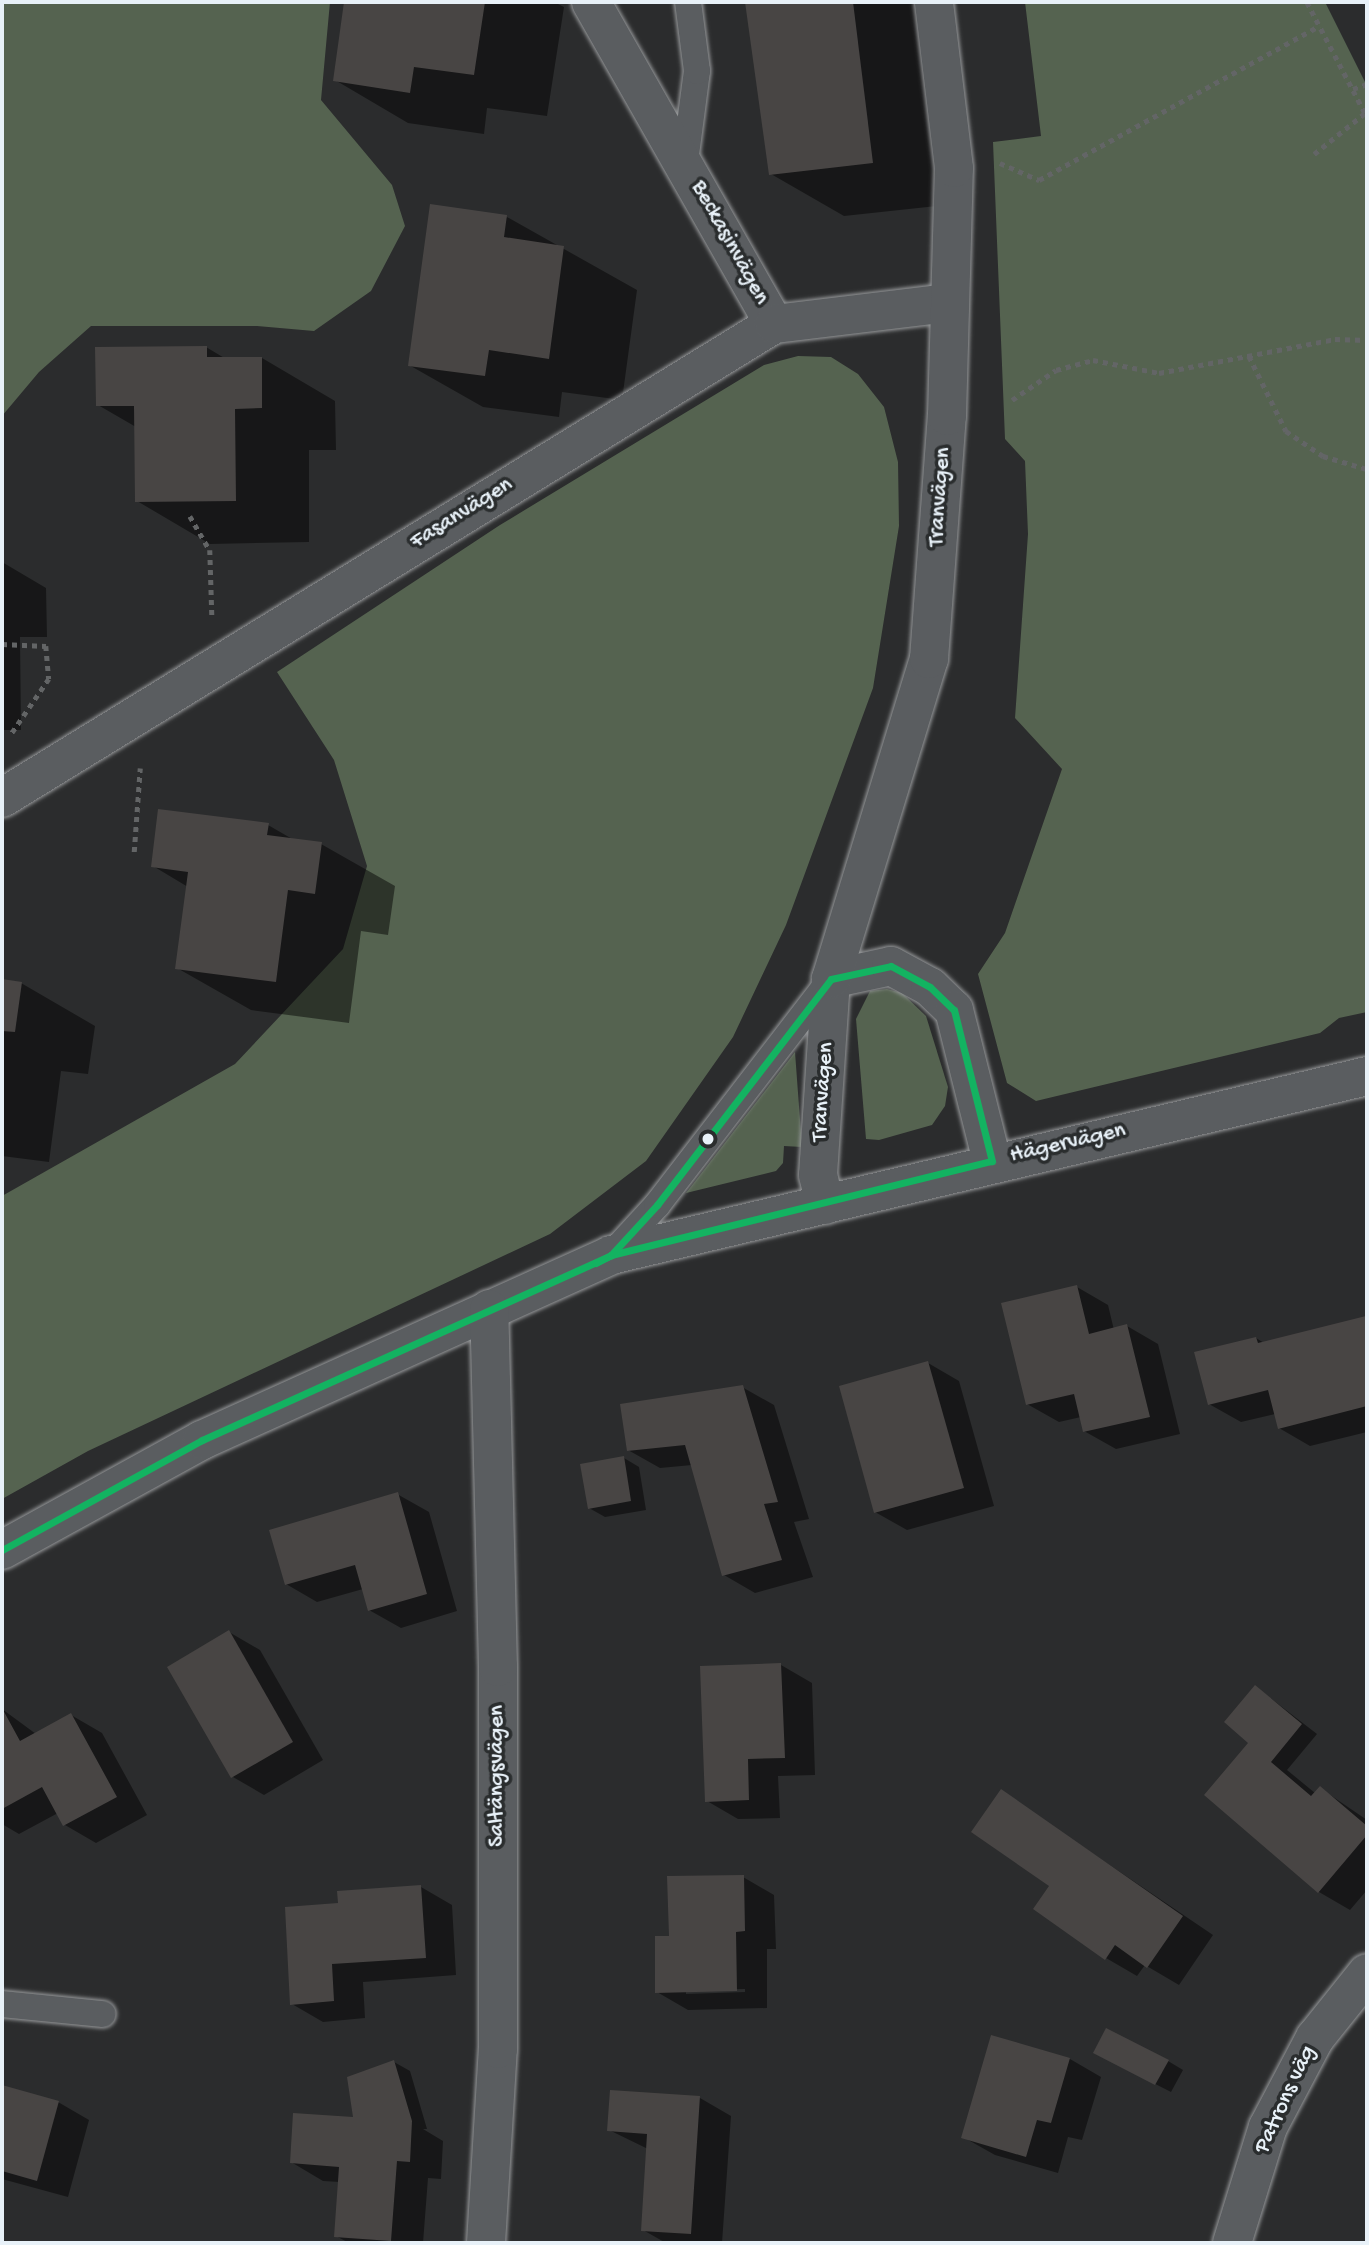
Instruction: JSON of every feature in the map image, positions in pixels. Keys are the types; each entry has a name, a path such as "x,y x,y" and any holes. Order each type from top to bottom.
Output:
{"street":[{"name":"Beckasinvägen","path":"591,2 685,162 774,324"},
{"name":"Tranvägen","path":"825,1205 818,1175 831,979 929,659 947,416 947,303 954,168 934,2"},
{"name":"Fasanvägen","path":"2,798 774,324 947,303"},
{"path":"831,979 891,966 930,987 954,1010 992,1161"},
{"name":"Hägervägen","path":"2,1550 202,1440 611,1255 825,1205 992,1161 1367,1076"},
{"name":"Saltängsvägen","path":"486,2243 498,2049 498,1667 489,1309"},
{"name":"Patrons väg","path":"1232,2243 1268,2127 1315,2038 1367,1973"}],"lane":[{"name":"Beckasinvägen","path":"685,162 696,71 688,2"},
{"name":"Tranvägen","path":"611,1255 657,1205 831,979"},
{"path":"2,2004 103,2014"}],"path":[{"path":"1307,2 1366,115 1314,154"},
{"path":"954,168 1003,163 1039,180 1320,26"},
{"path":"1353,89 1367,84"},
{"path":"1013,400 1056,370 1093,360 1158,373 1335,339 1367,340"},
{"path":"1249,356 1286,431 1323,456 1367,468"},
{"path":"190,516 210,550 212,616 234,655"},
{"path":"2,644 46,646 50,679 2,748"},
{"path":"134,852 140,764"}],"green space":[{"path":"2,2 330,2 321,100 392,185 405,226 371,291 314,331 257,326 91,326 39,372 2,416"},
{"path":"1025,2 1325,2 1367,86 1367,1012 1339,1018 1320,1033 1036,1101 1007,1083 978,974 1005,933 1062,769 1015,718 1028,534 1025,461 1005,439 993,142 1041,136"},
{"path":"798,356 831,357 858,374 884,407 898,462 899,526 873,688 786,925 733,1037 646,1161 550,1234 88,1451 2,1499 2,1196 235,1064 343,949 367,866 334,760 277,672 500,525 764,365"},
{"path":"887,989 902,993 926,1016 948,1087 945,1106 932,1125 879,1140 866,1139 856,1019 870,991"},
{"path":"795,1052 802,1147 784,1146 783,1163 776,1171 686,1193"}],"building":[{"path":"344,2 485,2 474,75 414,67 410,93 333,81"},
{"path":"745,2 853,2 873,163 769,175"},
{"path":"430,204 507,215 504,237 564,246 549,359 489,350 485,376 408,366"},
{"path":"207,346 207,357 262,357 262,408 235,409 236,501 135,502 134,406 96,406 95,347"},
{"path":"158,809 269,823 267,835 322,842 315,894 288,890 276,982 175,969 188,872 151,867"},
{"path":"2,979 22,982 15,1032 2,1031"},
{"path":"1077,1285 1089,1334 1127,1324 1150,1417 1083,1432 1074,1394 1026,1405 1001,1303"},
{"path":"1366,1316 1367,1406 1278,1429 1268,1390 1208,1405 1194,1352 1256,1337 1258,1343"},
{"path":"928,1361 964,1488 874,1513 839,1386"},
{"path":"743,1385 778,1502 764,1504 782,1560 722,1576 685,1445 627,1451 620,1404"},
{"path":"624,1456 631,1501 588,1509 580,1464"},
{"path":"398,1492 427,1594 368,1611 355,1565 285,1585 269,1530"},
{"path":"229,1630 293,1742 231,1778 167,1667"},
{"path":"781,1663 785,1758 748,1759 749,1800 705,1802 700,1666"},
{"path":"1255,1685 1302,1724 1271,1762 1311,1796 1320,1786 1367,1826 1367,1835 1318,1893 1204,1795 1248,1743 1224,1722"},
{"path":"2,1708 20,1741 71,1713 117,1797 63,1826 42,1787 2,1809"},
{"path":"1001,1789 1183,1916 1147,1968 1115,1945 1105,1960 1033,1909 1049,1886 971,1832"},
{"path":"744,1875 745,1931 736,1932 737,1991 655,1993 655,1936 669,1936 667,1876"},
{"path":"421,1885 426,1958 332,1964 334,2001 290,2005 285,1907 338,1903 337,1891"},
{"path":"1106,2028 1169,2060 1155,2085 1093,2053"},
{"path":"991,2035 1070,2058 1051,2123 1037,2120 1026,2157 961,2138"},
{"path":"394,2060 412,2121 410,2162 397,2161 391,2241 334,2237 339,2167 290,2163 293,2113 353,2117 347,2077"},
{"path":"2,2085 59,2101 37,2181 2,2171"},
{"path":"610,2090 700,2096 691,2234 641,2231 647,2134 607,2131"}],"transit line":[{"path":"2,1550 202,1440 611,1255 657,1205 831,979 891,966 930,987 954,1010 992,1161"},
{"path":"596,1263 611,1255 992,1161"}]}
